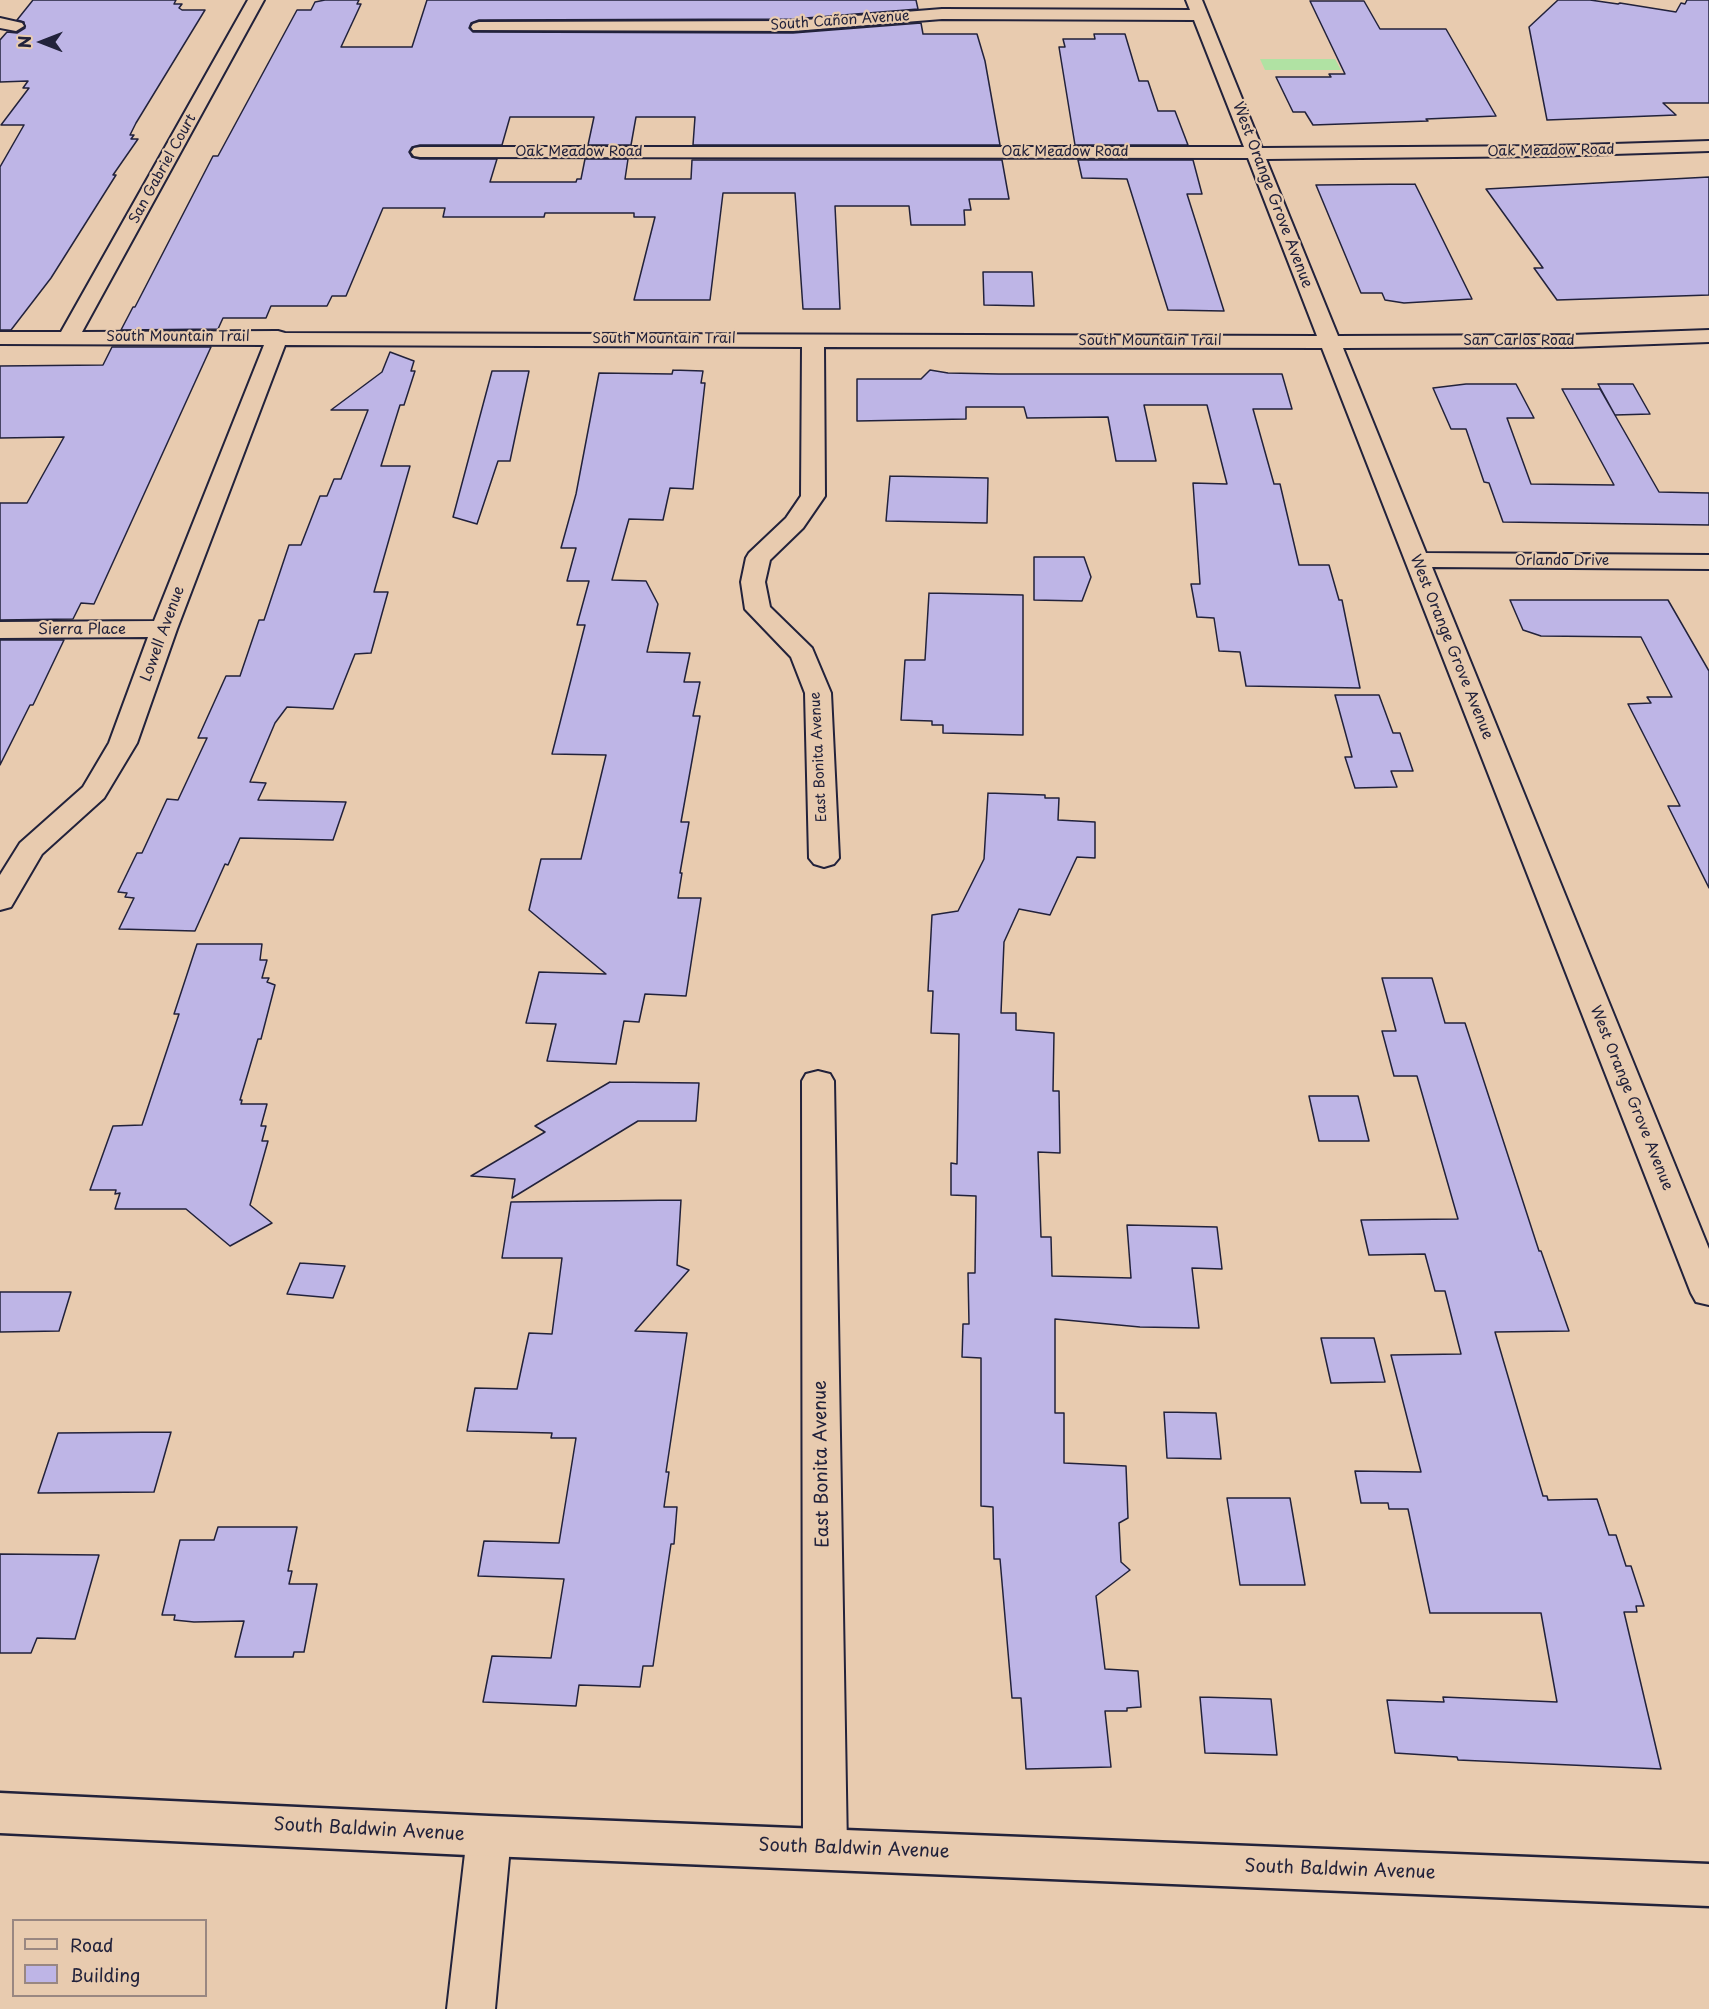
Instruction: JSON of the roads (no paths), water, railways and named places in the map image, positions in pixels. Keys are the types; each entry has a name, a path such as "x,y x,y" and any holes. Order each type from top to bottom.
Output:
{"street":[{"name":"San Gabriel Court","path":"69,337 256,0"},
{"name":"South Cañon Avenue","path":"479,27 793,26 942,14 1197,8"},
{"name":"West Orange Grove Avenue","path":"1197,8 1709,1293"},
{"name":"Oak Meadow Road","path":"420,152 1256,153 1549,151 1709,146"},
{"name":"San Carlos Road","path":"1329,342 1571,341 1709,336"},
{"name":"South Mountain Trail","path":"0,338 278,337 1329,342"},
{"name":"Lowell Avenue","path":"0,902 30,849 94,792 123,744 164,629 278,337"},
{"name":"East Bonita Avenue","path":"813,339 813,496 795,523 758,558 753,582 758,609 803,654 818,693 824,858"},
{"name":"Orlando Drive","path":"1416,560 1709,562"},
{"name":"Sierra Place","path":"0,630 164,629"},
{"name":"East Bonita Avenue","path":"818,1081 825,1848"},
{"name":"South Baldwin Avenue","path":"0,1813 489,1836 1709,1885"},
{"path":"471,2009 489,1836"}]}
